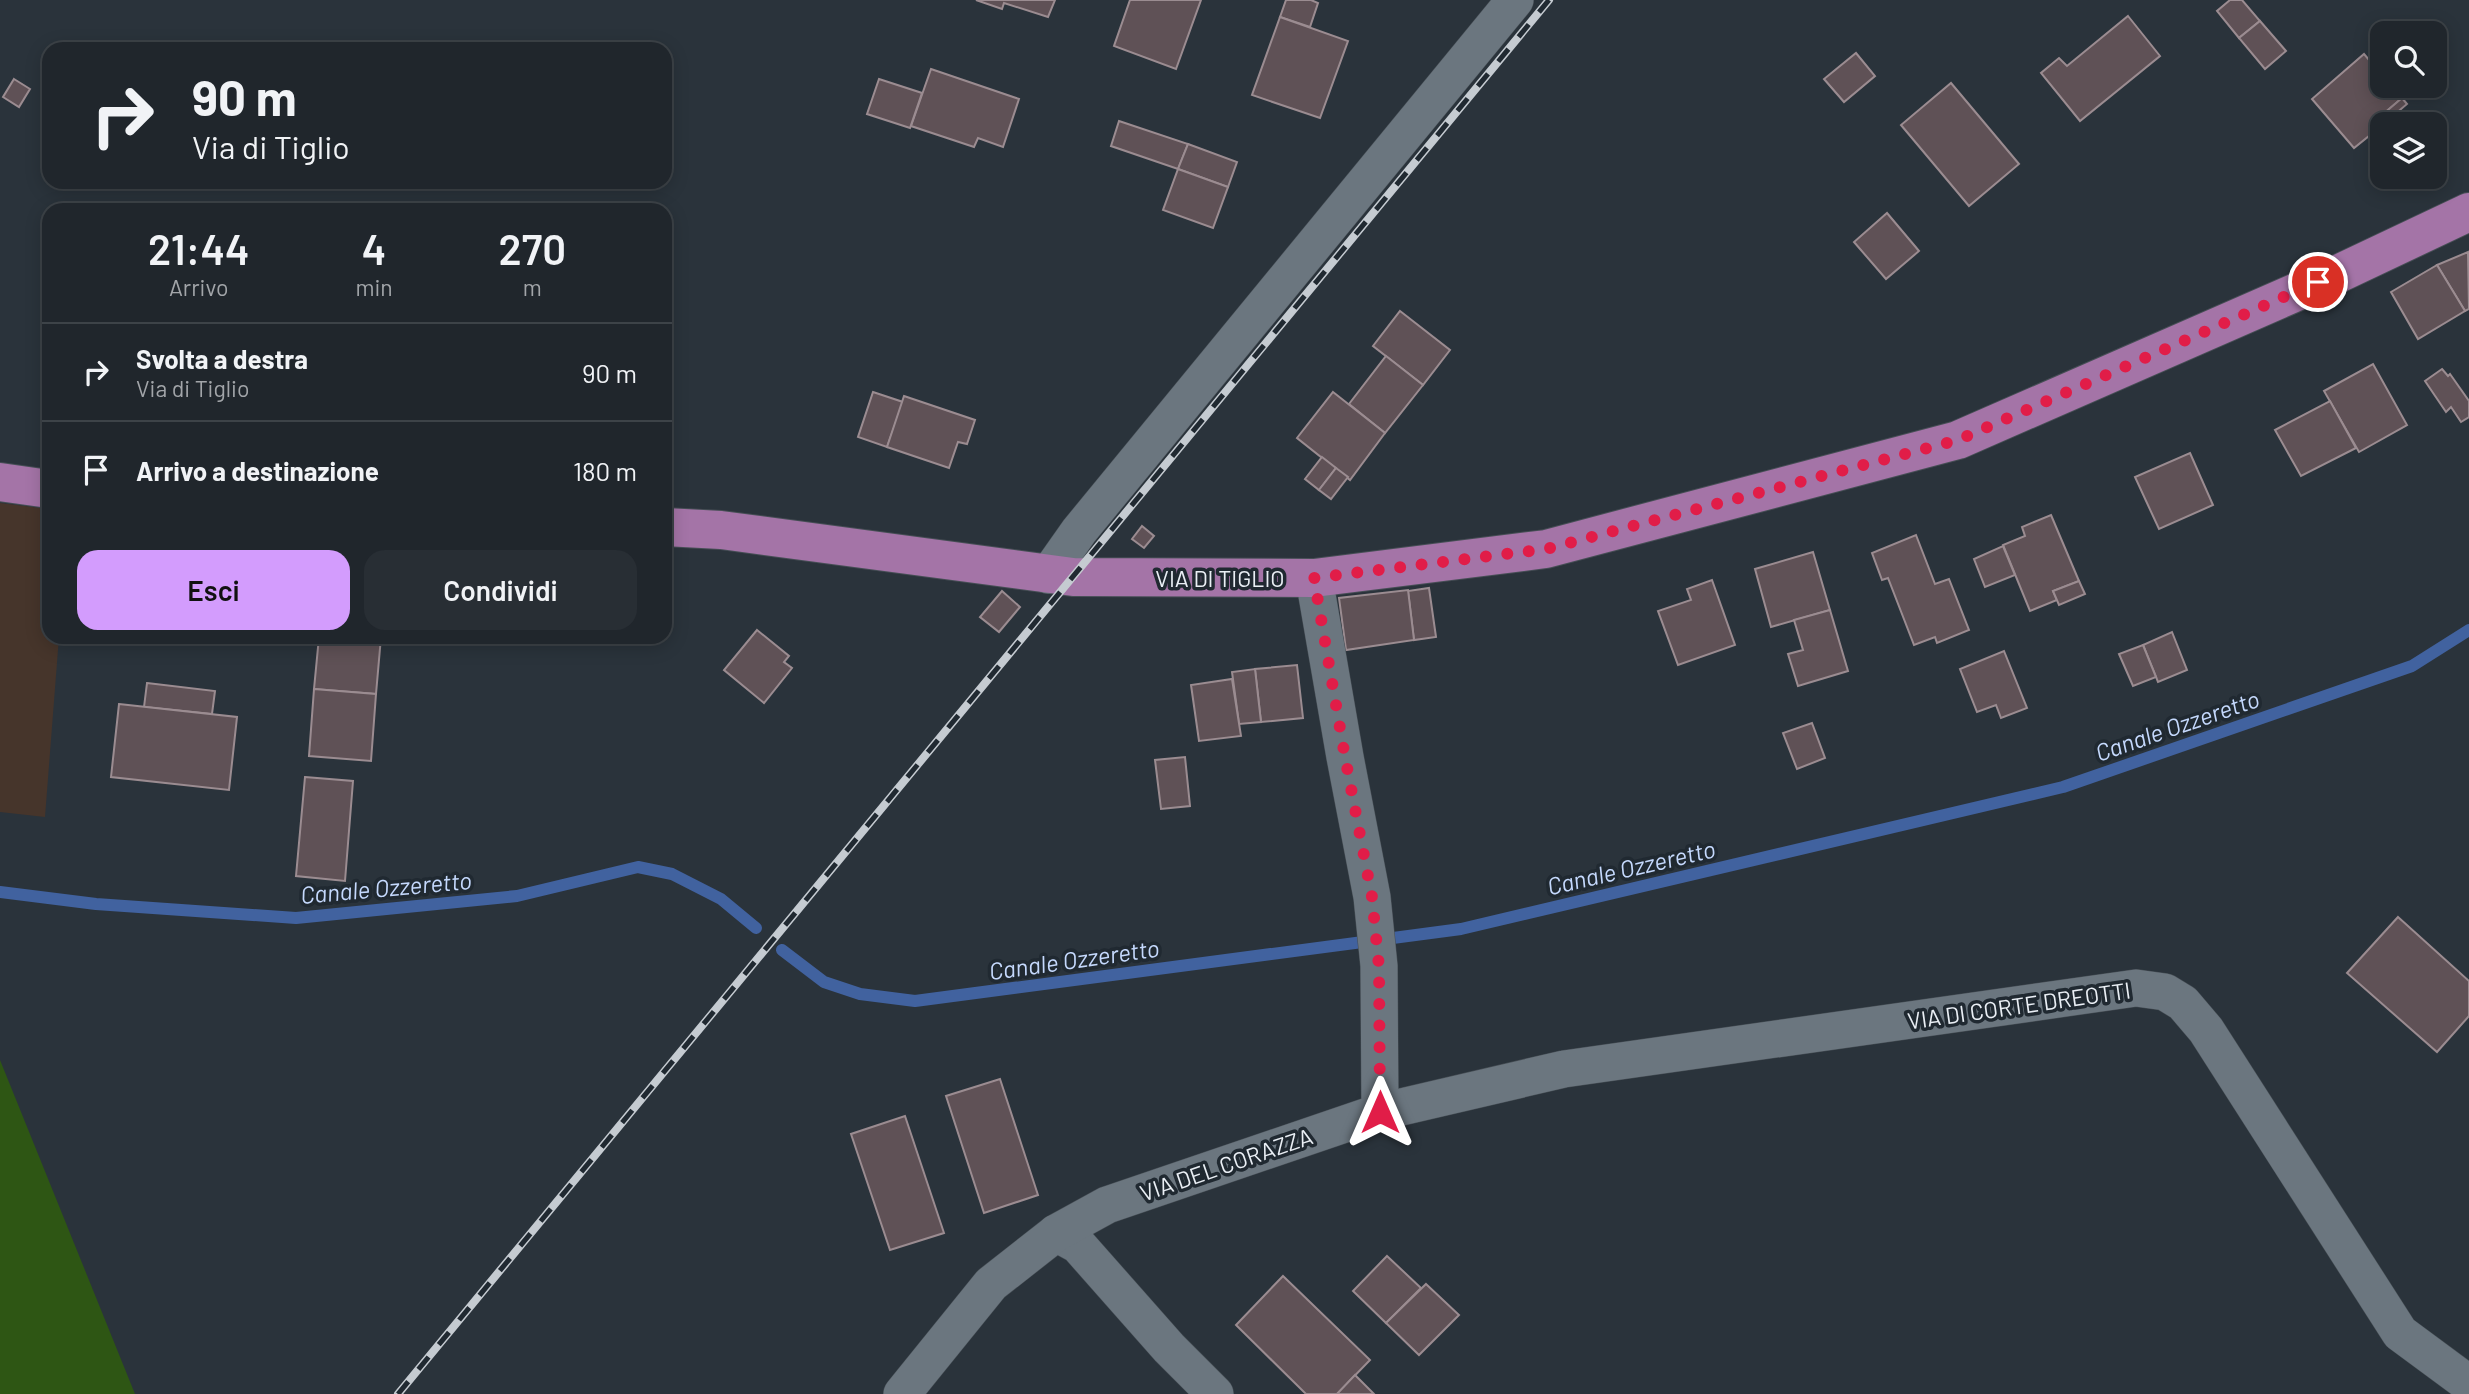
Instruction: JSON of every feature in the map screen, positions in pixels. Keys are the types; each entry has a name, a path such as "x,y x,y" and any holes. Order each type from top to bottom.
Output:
{"main road":[{"name":"VIA DI TIGLIO","path":"672,527 721,530 1073,577 1314,578 1546,549 1958,440 2340,273 2469,212"},
{"path":"0,482 42,488"}],"street":[{"path":"1048,575 1079,531 1515,0"},
{"path":"1314,578 1372,897 1379,967 1380,1112"},
{"name":"VIA DI CORTE DREOTTI","path":"1380,1112 1564,1069 2136,988 2165,992 2183,1003 2206,1030 2400,1333 2469,1384"},
{"name":"VIA DEL CORAZZA","path":"902,1394 991,1284 1056,1233 1107,1205 1380,1112"},
{"path":"1056,1233 1078,1245 1169,1348 1215,1394"}],"shaded area":[{"path":"0,503 42,508 42,644 58,644 45,817 0,812"}],"green space":[{"path":"0,1060 135,1394 0,1394"}],"building":[{"path":"976,0 1055,0 1048,17 1004,3 1002,9"},
{"path":"1130,0 1201,0 1176,69 1114,46"},
{"path":"1286,0 1311,0 1318,3 1310,27 1280,17"},
{"path":"2230,0 2242,0 2260,21 2239,38 2217,11"},
{"path":"2128,16 2160,56 2080,121 2041,73 2059,58 2067,66"},
{"path":"1280,17 1348,41 1320,118 1252,95"},
{"path":"2260,21 2286,51 2265,69 2239,38"},
{"path":"1856,53 1875,76 1844,102 1824,79"},
{"path":"2364,54 2370,61 2370,98 2402,98 2386,112 2370,112 2370,135 2354,148 2312,99"},
{"path":"931,69 1019,99 1003,147 978,138 974,147 911,126"},
{"path":"14,79 30,89 19,107 3,97"},
{"path":"879,79 922,93 910,128 867,114"},
{"path":"1951,83 2019,164 1969,206 1901,125"},
{"path":"2402,98 2407,104 2398,112 2386,112"},
{"path":"1119,121 1188,144 1178,169 1111,146"},
{"path":"1188,144 1237,162 1228,187 1178,169"},
{"path":"1178,169 1228,187 1213,228 1163,210"},
{"path":"1887,213 1919,251 1886,279 1854,242"},
{"path":"2468,252 2469,309 2465,311 2437,265"},
{"path":"2437,265 2465,311 2418,339 2391,292"},
{"path":"1400,311 1450,350 1423,385 1373,346"},
{"path":"1386,356 1423,385 1385,433 1349,404"},
{"path":"2373,364 2407,425 2359,452 2324,391"},
{"path":"2442,369 2448,376 2450,374 2469,401 2469,417 2461,422 2451,407 2446,412 2425,381"},
{"path":"873,392 903,402 887,447 858,437"},
{"path":"1333,392 1385,433 1350,480 1297,438"},
{"path":"904,396 975,420 967,444 958,442 949,468 887,447"},
{"path":"2330,401 2356,448 2301,476 2275,430"},
{"path":"2190,453 2213,505 2159,529 2135,477"},
{"path":"1322,457 1336,468 1319,490 1305,479"},
{"path":"1336,468 1348,477 1331,499 1319,490"},
{"path":"2051,515 2079,581 2053,591 2057,600 2030,611 2003,545 2025,536 2022,527"},
{"path":"1142,526 1154,536 1144,548 1132,539"},
{"path":"1916,535 1935,584 1949,579 1969,630 1937,643 1935,637 1914,645 1888,578 1882,580 1872,553"},
{"path":"2003,546 2015,575 1985,587 1974,559"},
{"path":"1813,552 1830,610 1771,627 1755,569"},
{"path":"1712,580 1735,645 1678,665 1658,611 1691,600 1687,589"},
{"path":"2079,581 2085,594 2059,605 2053,591"},
{"path":"1429,588 1436,637 1414,640 1408,591"},
{"path":"1408,590 1414,640 1346,650 1339,598"},
{"path":"1002,591 1020,607 999,632 980,617"},
{"path":"1830,610 1848,671 1798,686 1788,654 1803,650 1794,620"},
{"path":"757,630 789,656 784,662 792,668 764,703 724,670"},
{"path":"2172,632 2187,670 2158,682 2143,645"},
{"path":"318,644 380,644 376,694 314,689"},
{"path":"2143,645 2156,677 2133,686 2119,654"},
{"path":"2004,651 2027,708 2001,718 1996,705 1977,712 1960,669"},
{"path":"1297,665 1303,718 1261,722 1255,669"},
{"path":"1255,669 1261,722 1239,724 1232,672"},
{"path":"1232,679 1241,736 1199,741 1191,685"},
{"path":"147,683 215,691 212,714 144,707"},
{"path":"314,689 376,694 371,761 309,756"},
{"path":"119,704 237,717 229,790 111,777"},
{"path":"1812,723 1825,758 1797,769 1783,733"},
{"path":"1185,757 1190,806 1161,809 1155,760"},
{"path":"305,777 353,781 345,881 296,876"},
{"path":"2398,917 2469,981 2469,1016 2437,1052 2347,973"},
{"path":"1000,1079 1038,1195 984,1213 946,1096"},
{"path":"905,1116 944,1233 890,1250 851,1134"},
{"path":"1387,1256 1421,1288 1386,1323 1353,1291"},
{"path":"1283,1276 1370,1360 1337,1394 1306,1394 1236,1325"},
{"path":"1426,1284 1459,1315 1419,1355 1386,1323"},
{"path":"1355,1375 1374,1394 1337,1394"}],"waterway":[{"name":"Canale Ozzeretto","path":"782,950 824,982 860,994 915,1001 1461,929 2063,787 2412,666 2469,630"},
{"name":"Canale Ozzeretto","path":"0,892 96,904 296,918 517,896 638,867 672,874 721,899 756,928"}],"railway":[{"path":"398,1394 1549,0"}],"route":[{"path":"1380,1112 1379,967 1372,897 1314,578 1546,549 1958,440 2318,282"}]}
